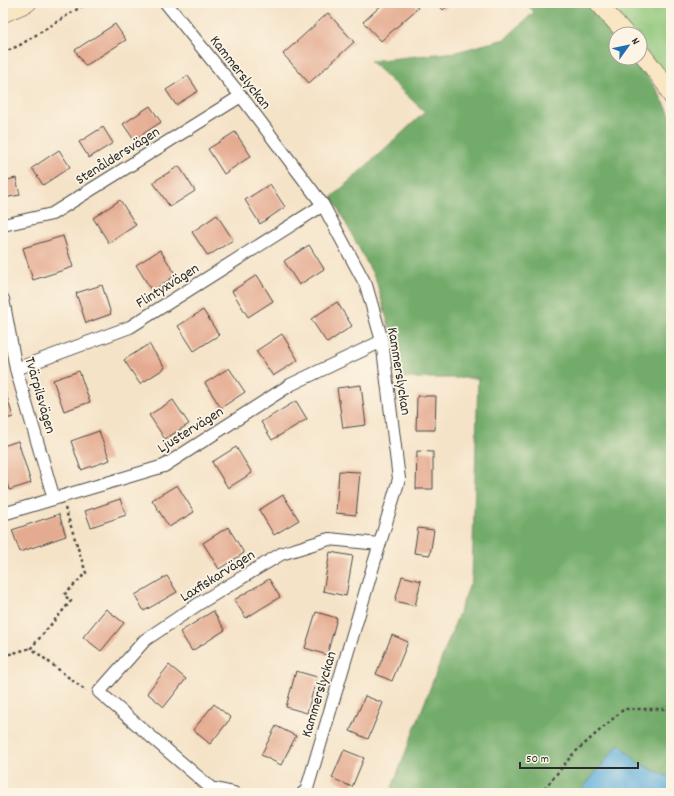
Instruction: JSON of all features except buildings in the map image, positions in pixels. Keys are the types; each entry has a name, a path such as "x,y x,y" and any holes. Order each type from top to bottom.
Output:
{"street":[{"path":"3,14 28,3"},
{"name":"Kammerslyckan","path":"166,3 241,96 323,205 366,285 382,341 399,479 306,792 303,793"},
{"path":"598,3 619,26"},
{"path":"648,62 665,84 671,96"},
{"name":"Stenåldersvägen","path":"3,225 52,214 241,96"},
{"name":"Flintyxvägen","path":"16,369 130,327 323,205"},
{"name":"Tvärpilsvägen","path":"3,299 16,369 58,498"},
{"name":"Ljustervägen","path":"3,514 164,466 290,385 382,341"},
{"name":"Laxfiskarvägen","path":"98,692 145,640 200,603 281,554 329,539 379,544"},
{"path":"98,692 211,788 234,793"}],"path":[{"path":"3,53 20,45 87,3"},
{"path":"3,656 31,648 70,601 64,595 86,573 58,498"},
{"path":"31,648 95,697 98,692"},
{"path":"541,793 573,754 624,709 671,709"}],"green space":[{"path":"526,3 586,3 608,27 608,66 640,66 657,90 671,116 671,778 638,763 619,744 579,793 390,793 472,579 478,378 399,378 391,333 376,280 332,197 425,112 370,61 456,52 505,39 534,12"},
{"path":"606,3 671,3 671,87 648,54 648,26 627,26"}],"water":[{"path":"619,744 638,763 671,778 671,793 579,793"}]}
